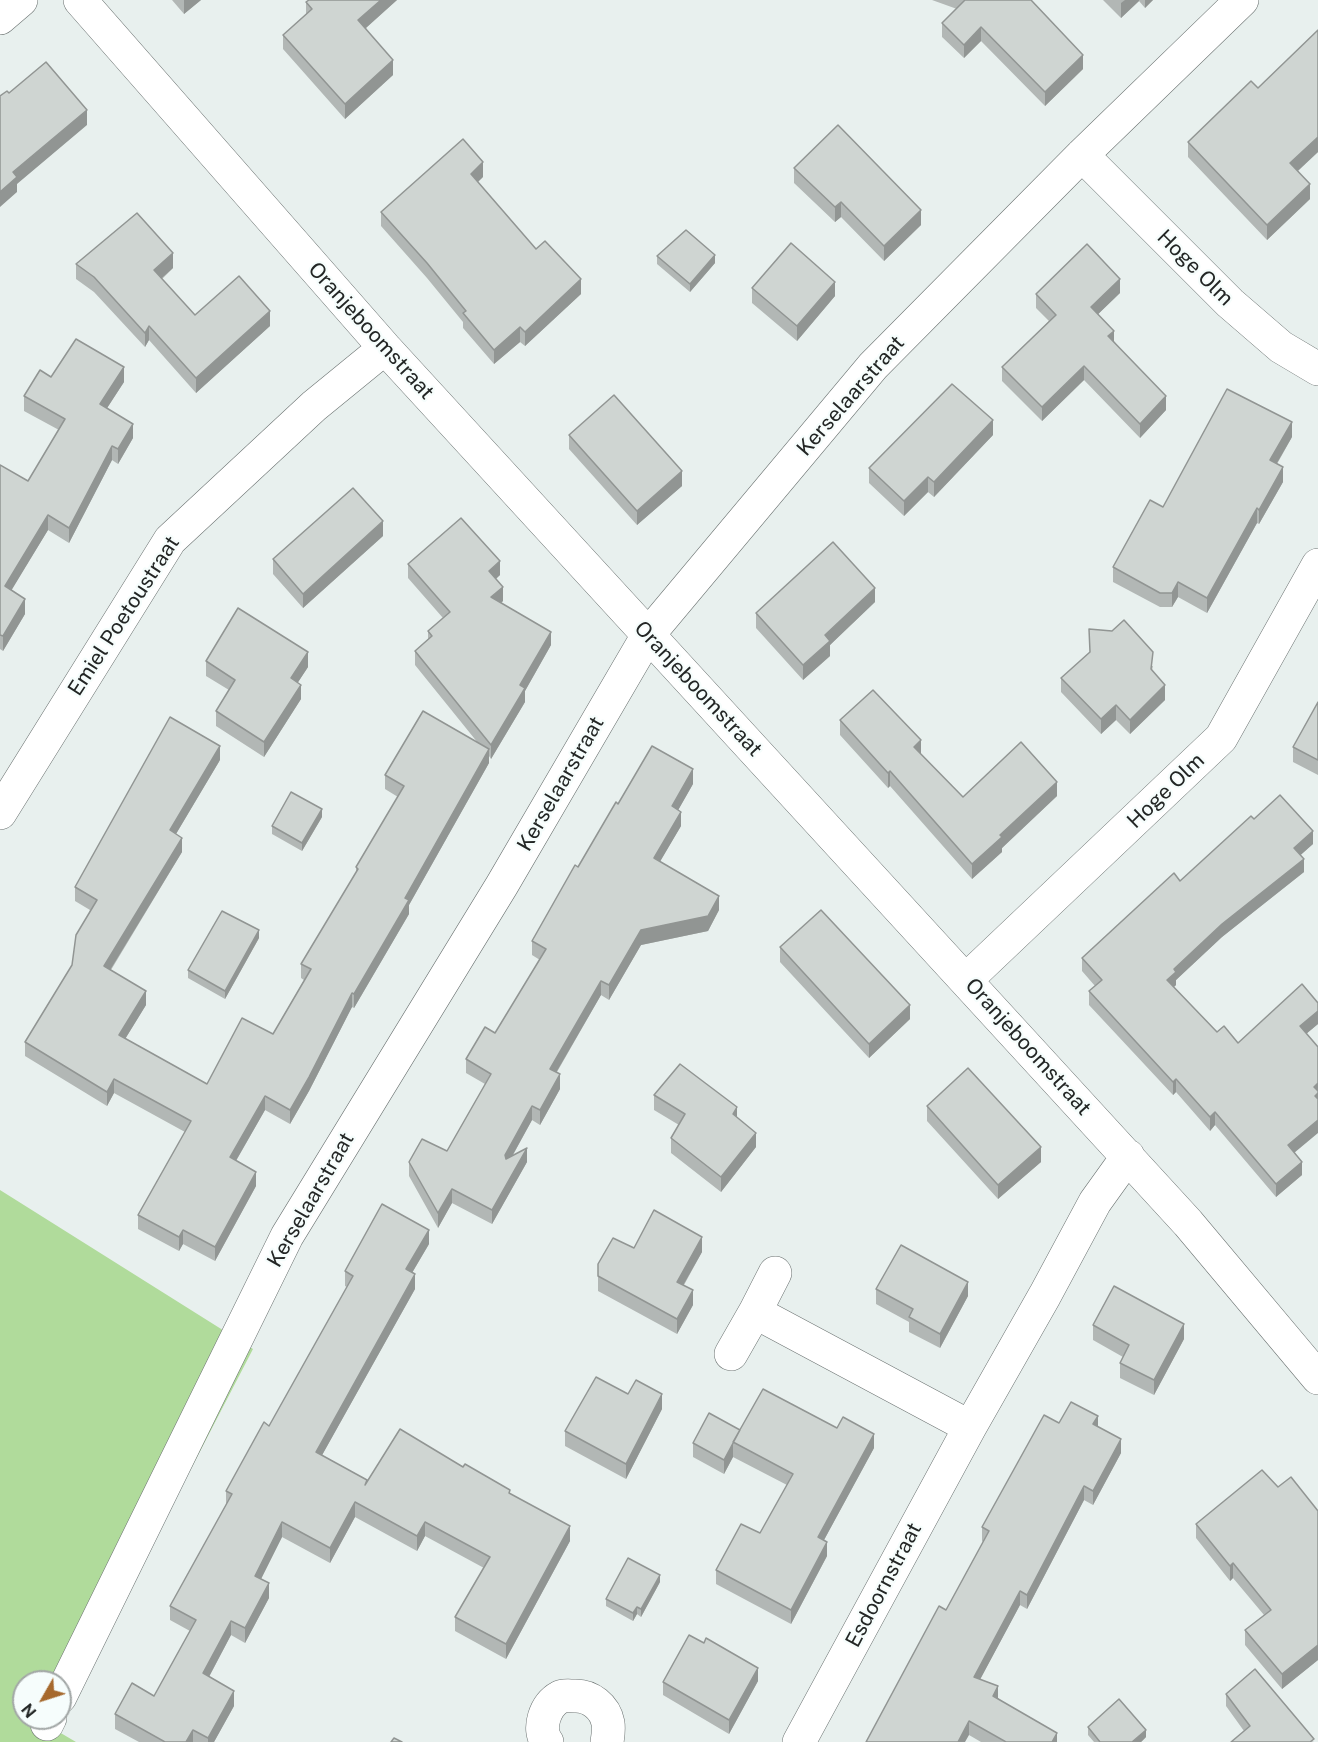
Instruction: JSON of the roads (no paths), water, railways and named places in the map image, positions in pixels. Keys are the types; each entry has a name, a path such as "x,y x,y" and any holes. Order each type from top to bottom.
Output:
{"street":[{"path":"0,18 21,0"},
{"name":"Oranjeboomstraat","path":"80,0 385,348 1128,1156 1188,1223 1318,1378"},
{"name":"Kerselaarstraat","path":"72,1672 287,1236 502,885 648,635 873,366 1082,155 1242,0"},
{"name":"Hoge Olm","path":"1082,155 1230,303 1281,347 1318,369"},
{"name":"Emiel Poetoustraat","path":"0,813 170,540 314,406 385,348"},
{"name":"Hoge Olm","path":"966,980 1221,738 1318,565"},
{"name":"Esdoornstraat","path":"800,1742 970,1427 1095,1202 1128,1156"},
{"path":"731,1354 775,1273"},
{"path":"755,1312 970,1427"},
{"path":"547,1742 543,1736 542,1721 550,1706 561,1696 581,1695 596,1701 608,1721 608,1742"}]}
